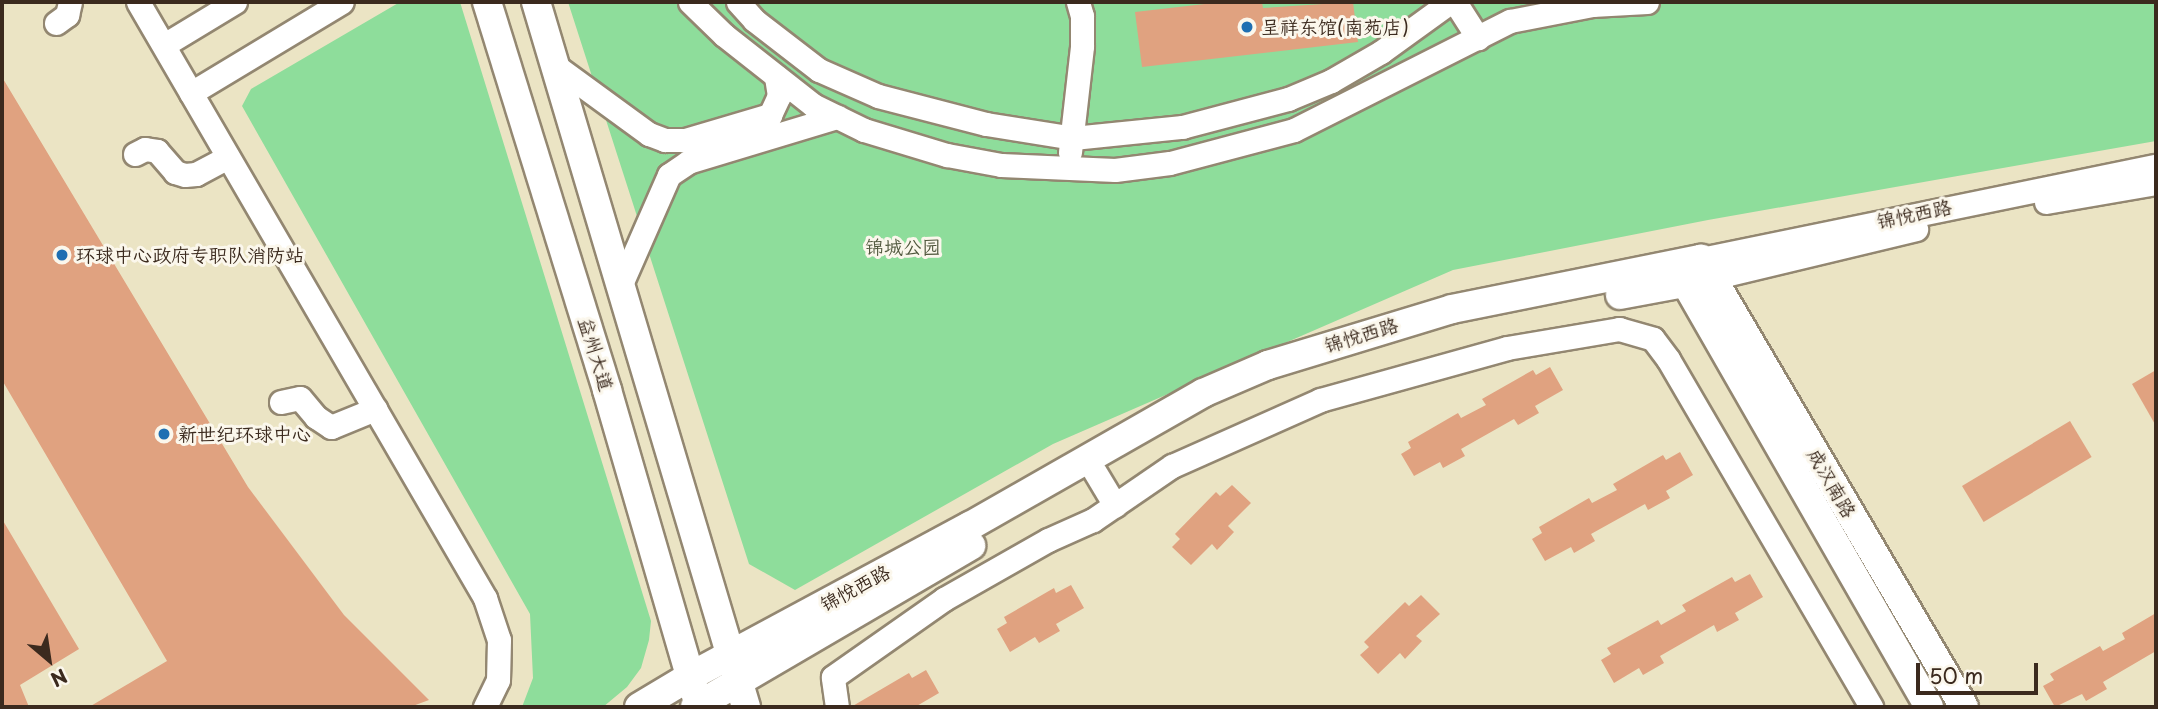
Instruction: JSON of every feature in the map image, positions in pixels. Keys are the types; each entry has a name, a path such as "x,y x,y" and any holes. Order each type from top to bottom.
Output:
{"main road":[{"name":"益州大道","path":"487,2 607,390 698,706"},
{"path":"536,2 622,282 743,695"},
{"name":"锦悦西路","path":"639,707 689,677 970,526 1203,393 1268,365 1452,309 1693,271"},
{"name":"锦悦西路","path":"698,706 743,695 1095,472 1210,409 1334,360 1457,326 1693,271"},
{"name":"成汉南路","path":"1693,271 1929,707"},
{"name":"成汉南路","path":"1693,271 1964,707"}],"street":[{"path":"56,23 67,15 70,2"},
{"path":"138,2 485,598 499,640 498,680 485,707"},
{"path":"164,45 236,2"},
{"path":"191,93 342,2"},
{"path":"690,2 724,34 813,105 864,130 947,155 1001,165 1115,170 1170,163 1294,130 1510,21 1549,11 1647,2"},
{"path":"738,2 754,20 801,58 878,96 986,124 1073,138 1182,127 1288,99 1331,81 1381,52 1452,2 1478,38"},
{"path":"1066,169 1073,138 1082,46 1082,16 1078,2"},
{"path":"557,67 649,134 665,140 685,140 770,115 779,96 776,76"},
{"path":"622,282 670,175 688,162 837,117"},
{"path":"135,154 145,149 157,151 175,172 185,175 196,174 228,157"},
{"name":"锦悦西路","path":"1693,271 2156,166"},
{"name":"锦悦西路","path":"1693,271 1991,212 2156,183"},
{"path":"837,707 833,677 944,599 1115,505 1172,466 1320,400 1507,348 1619,329 1653,339 1668,359 1871,707"},
{"path":"281,402 300,398 316,417 331,428 375,409"},
{"path":"1095,472 1115,505"}],"green space":[{"path":"400,2 460,2 651,621 641,668 627,687 603,707 522,707 533,678 530,614 242,106 251,89"},
{"name":"锦城公园","path":"568,2 2156,2 2156,141 1708,220 1453,270 1053,444 795,590 749,564"}],"building":[{"name":"呈祥东馆(南苑店)","path":"1222,2 1262,2 1263,8 1353,2 1358,42 1142,67 1135,12"},
{"name":"新世纪环球中心","path":"2,77 248,487 344,615 429,700 410,707 89,707 167,661 2,380"},
{"path":"1550,367 1563,390 1535,406 1539,413 1518,425 1514,419 1461,449 1465,456 1443,468 1440,462 1414,476 1401,454 1411,448 1408,442 1458,413 1461,418 1486,405 1482,399 1533,370 1536,375"},
{"path":"2156,370 2156,426 2132,384"},
{"path":"2070,421 2092,457 1984,522 1962,486"},
{"path":"1680,452 1693,475 1666,491 1670,498 1648,510 1645,504 1591,534 1595,541 1574,553 1571,547 1545,561 1532,539 1542,533 1539,527 1589,498 1592,503 1617,490 1613,484 1663,455 1666,460"},
{"path":"1232,485 1251,503 1228,526 1234,532 1217,550 1212,544 1191,565 1172,547 1180,539 1175,534 1216,492 1220,496"},
{"path":"2,519 79,649 20,685 29,707 2,707"},
{"path":"1750,574 1763,597 1735,613 1739,620 1717,632 1714,625 1660,656 1664,663 1643,675 1639,668 1614,683 1601,660 1611,654 1607,648 1658,620 1661,625 1686,611 1682,605 1732,577 1735,582"},
{"path":"1071,585 1084,608 1056,624 1060,631 1039,643 1035,637 1010,652 997,629 1007,623 1004,617 1054,588 1056,593"},
{"path":"1421,595 1440,614 1416,636 1422,641 1405,659 1400,653 1378,674 1360,655 1369,647 1364,642 1405,602 1409,606"},
{"path":"2156,613 2156,651 2103,682 2107,689 2086,701 2082,694 2055,707 2043,686 2054,680 2050,674 2100,646 2103,651 2125,639 2122,633"},
{"path":"926,670 939,693 915,707 851,707 909,673 912,678"}],"place":[{"name":"呈祥东馆(南苑店)","path":"1247,27"},
{"name":"环球中心政府专职队消防站","path":"62,255"},
{"name":"新世纪环球中心","path":"164,434"}]}
